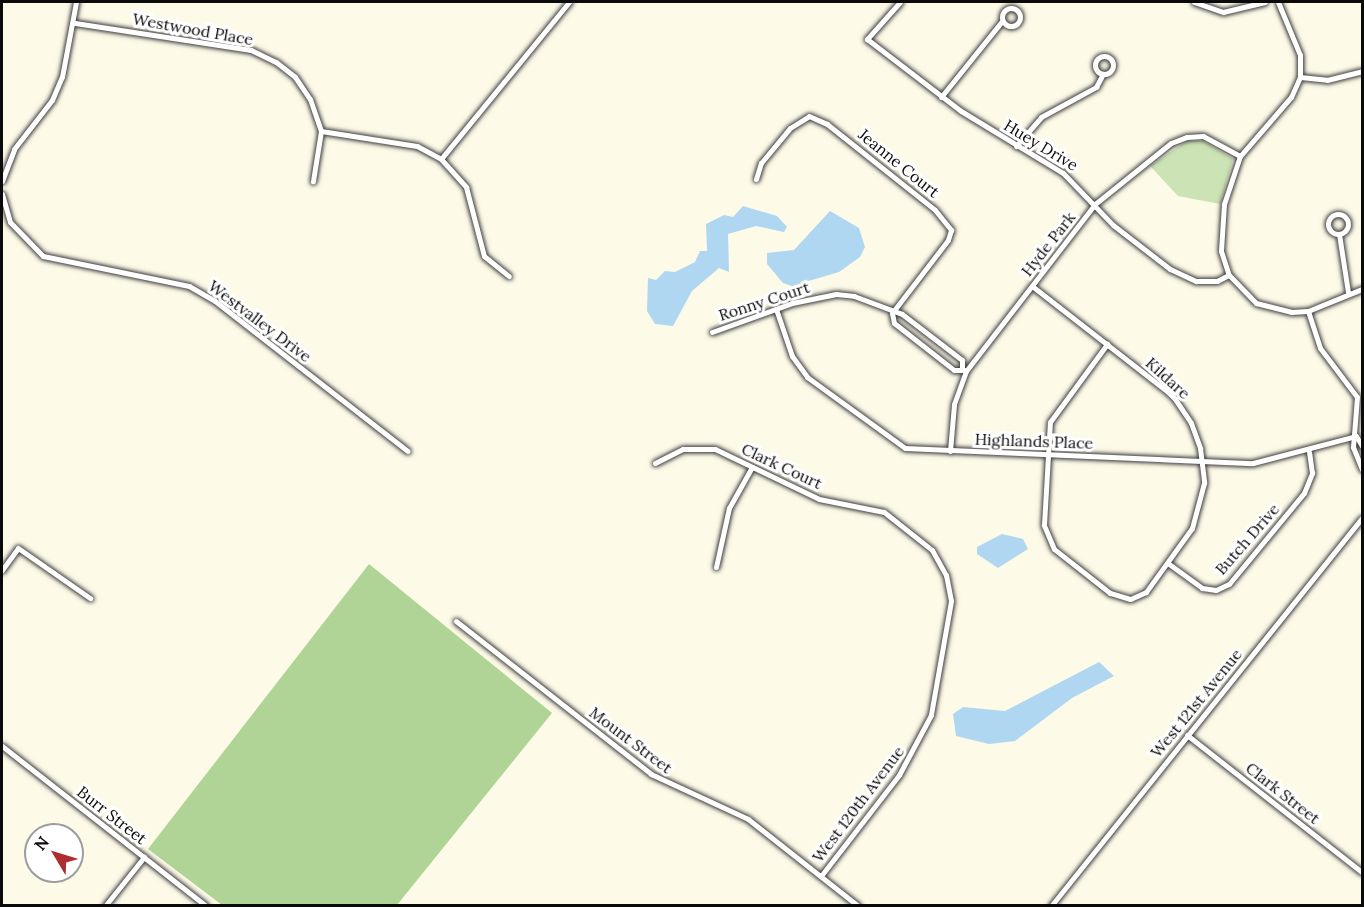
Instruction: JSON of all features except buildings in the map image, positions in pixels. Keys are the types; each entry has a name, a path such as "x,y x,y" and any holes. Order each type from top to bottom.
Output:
{"street":[{"path":"2,181 14,149 52,100 75,23 76,2"},
{"path":"441,159 567,4 560,2"},
{"name":"Huey Drive","path":"900,2 867,39 940,97 1063,173 1138,247 1170,268 1196,280 1217,281 1229,275"},
{"path":"1194,2 1223,12 1264,2"},
{"path":"1278,2 1300,55 1300,77 1291,96 1240,156 1228,188 1222,229 1229,275 1256,303 1291,312 1308,311 1348,292 1362,290"},
{"path":"940,97 1002,21"},
{"name":"Westwood Place","path":"75,23 251,51 295,77 310,99 321,131 313,181"},
{"path":"1300,77 1327,80 1362,71"},
{"path":"1016,146 1041,117 1096,87 1103,74"},
{"name":"Jeanne Court","path":"756,179 762,163 790,128 808,116 827,124 935,210 951,230 948,240 892,313"},
{"path":"321,131 417,146 441,159 466,187 484,256 509,276"},
{"name":"Hyde Park","path":"950,451 954,404 964,369 1095,204 1171,143 1187,136 1203,136 1240,156"},
{"name":"Westvalley Drive","path":"2,194 10,222 43,256 189,285 408,451"},
{"path":"1339,234 1348,292"},
{"name":"Kildare","path":"1032,286 1175,399 1191,423 1203,461 1199,510 1169,564 1146,592 1122,599 1054,549 1044,525 1046,456"},
{"name":"Ronny Court","path":"712,332 776,309 836,294 875,302 892,313 902,314 962,360 964,369 954,370 894,323 892,313"},
{"name":"Highlands Place","path":"776,309 792,356 826,394 905,448 1046,456 1270,462 1356,436"},
{"path":"1308,311 1320,348 1357,397 1356,436 1353,447 1362,469"},
{"path":"1046,456 1054,414 1107,344"},
{"path":"1356,436 1362,446"},
{"name":"Clark Court","path":"655,463 697,446 715,449 819,499 884,512 932,550 946,574"},
{"name":"Butch Drive","path":"1169,564 1202,588 1216,590 1229,584 1304,493 1312,473 1309,452"},
{"path":"716,567 729,508 752,467"},
{"name":"West 121st Avenue","path":"1051,906 1362,518"},
{"path":"2,570 18,548 90,598"},
{"name":"West 120th Avenue","path":"821,876 899,775 931,715 951,601 946,574"},
{"name":"Mount Street","path":"456,621 651,774 748,819 858,906"},
{"name":"Clark Street","path":"1187,735 1362,872"},
{"name":"Burr Street","path":"2,746 206,906"},
{"path":"105,906 144,857"}],"green space":[{"path":"1187,141 1203,141 1233,159 1220,204 1178,196 1150,166"},
{"path":"369,564 552,713 397,905 222,905 148,849"}],"water":[{"path":"743,206 777,216 787,227 784,232 756,226 728,234 729,272 719,268 692,291 673,326 655,324 647,311 648,278 656,280 665,271 675,272 695,262 700,251 707,251 706,224 724,215 733,217"},
{"path":"830,211 859,228 865,247 860,257 839,272 792,286 783,283 767,264 767,253 794,250"},
{"path":"1002,534 1023,539 1028,549 998,568 977,554 977,547"},
{"path":"1099,662 1114,676 1072,698 1015,741 989,744 956,736 953,714 963,707 1005,711"}]}
